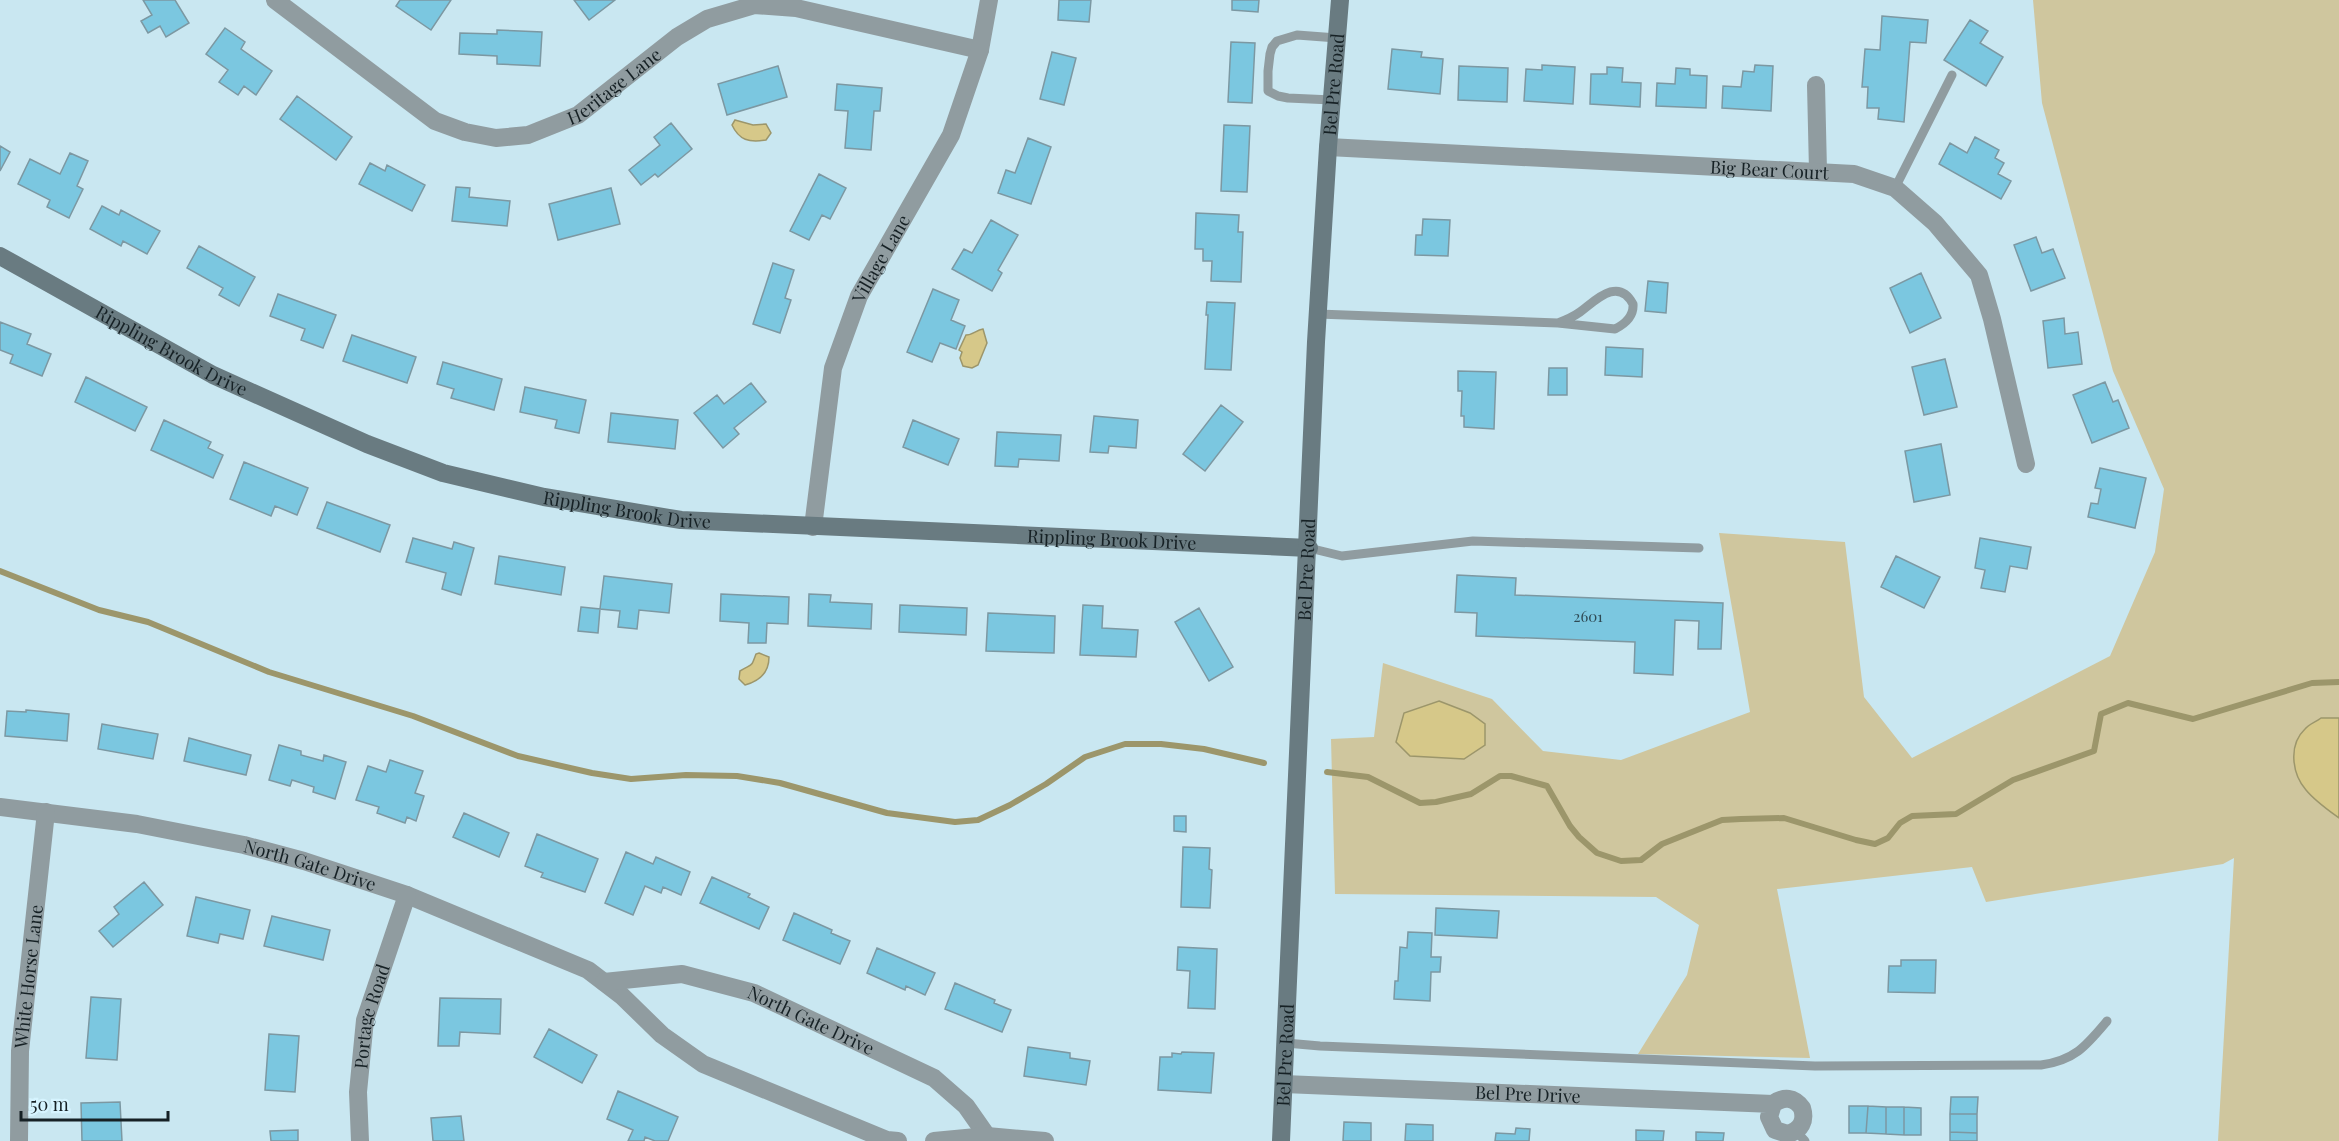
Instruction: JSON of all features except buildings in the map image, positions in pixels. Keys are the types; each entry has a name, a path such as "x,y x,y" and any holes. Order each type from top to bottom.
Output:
{"street":[{"name":"Heritage Lane","path":"275,0 435,121 465,132 496,138 528,135 578,115 677,36 707,19 754,5 796,8 980,50"},
{"name":"Village Lane","path":"813,527 833,368 859,296 951,135 980,50 989,0"},
{"name":"Bel Pre Road","path":"1281,1141 1318,314 1340,0"},
{"path":"1816,85 1818,171"},
{"name":"Big Bear Court","path":"1328,147 1818,171 1854,174 1895,188 1935,224 1979,275 1992,319 2026,464"},
{"name":"Rippling Brook Drive","path":"0,256 213,375 367,444 443,472 544,497 681,520 1309,548"},
{"name":"North Gate Drive","path":"0,807 137,824 244,845 304,861 407,895 588,970 622,996 662,1035 703,1064 887,1140 898,1141"},
{"name":"White Horse Lane","path":"19,1141 20,1051 46,812"},
{"name":"Portage Road","path":"360,1141 358,1092 365,1020 407,895"},
{"name":"North Gate Drive","path":"604,982 682,974 754,993 934,1078 966,1106 987,1136"},
{"name":"Bel Pre Drive","path":"1284,1084 1773,1104 1785,1098 1798,1103 1804,1115 1800,1136 1774,1135 1769,1117 1773,1104"},
{"path":"934,1141 987,1136 1045,1141"}],"lane":[{"path":"1332,100 1278,96 1268,91 1268,71 1272,47 1277,41 1297,35 1337,38"},
{"path":"1895,188 1952,75"},
{"path":"1318,314 1558,323 1615,328 1622,326 1631,316 1633,304 1626,296 1616,292 1607,292 1592,300 1572,317 1558,323"},
{"path":"1309,548 1342,556 1473,541 1699,548"},
{"path":"1286,1043 1815,1066 2041,1065 2060,1062 2084,1048 2107,1021"}],"shaded area":[{"path":"2033,0 2339,0 2339,1141 2218,1141 2234,858 2223,864 1986,902 1972,867 1777,889 1810,1058 1638,1054 1687,975 1699,925 1656,897 1335,894 1331,739 1374,737 1383,663 1492,699 1543,751 1621,760 1750,712 1719,533 1845,542 1864,697 1912,758 2110,656 2155,552 2164,489 2113,371 2042,103"},
{"path":"735,120 753,125 766,124 771,133 766,140 745,139 732,125"},
{"path":"983,329 987,343 978,365 972,368 963,366 960,358 962,352 959,350 966,335"},
{"path":"756,654 769,657 767,668 759,679 745,685 739,679 740,671 751,665"},
{"path":"1439,701 1470,713 1485,724 1485,745 1464,759 1410,756 1396,742 1404,713"},
{"path":"2321,718 2339,718 2339,818 2317,802 2306,790 2295,768 2296,743 2308,726"}],"waterway":[{"path":"0,571 99,610 148,622 269,672 413,716 518,756 592,773 631,779 686,775 737,776 780,783 887,813 955,822 978,820 1046,784 1085,757 1125,744 1161,744 1204,749 1264,763"},
{"path":"1327,772 1368,777 1420,803 1471,794 1500,776 1511,776 1547,786 1579,837 1597,853 1621,861 1641,860 1662,844 1722,820 1784,818 1875,844 1888,838 1900,823 1912,816 1956,814 2013,780 2094,751 2101,714 2128,703 2193,719 2312,683 2339,682"}]}
